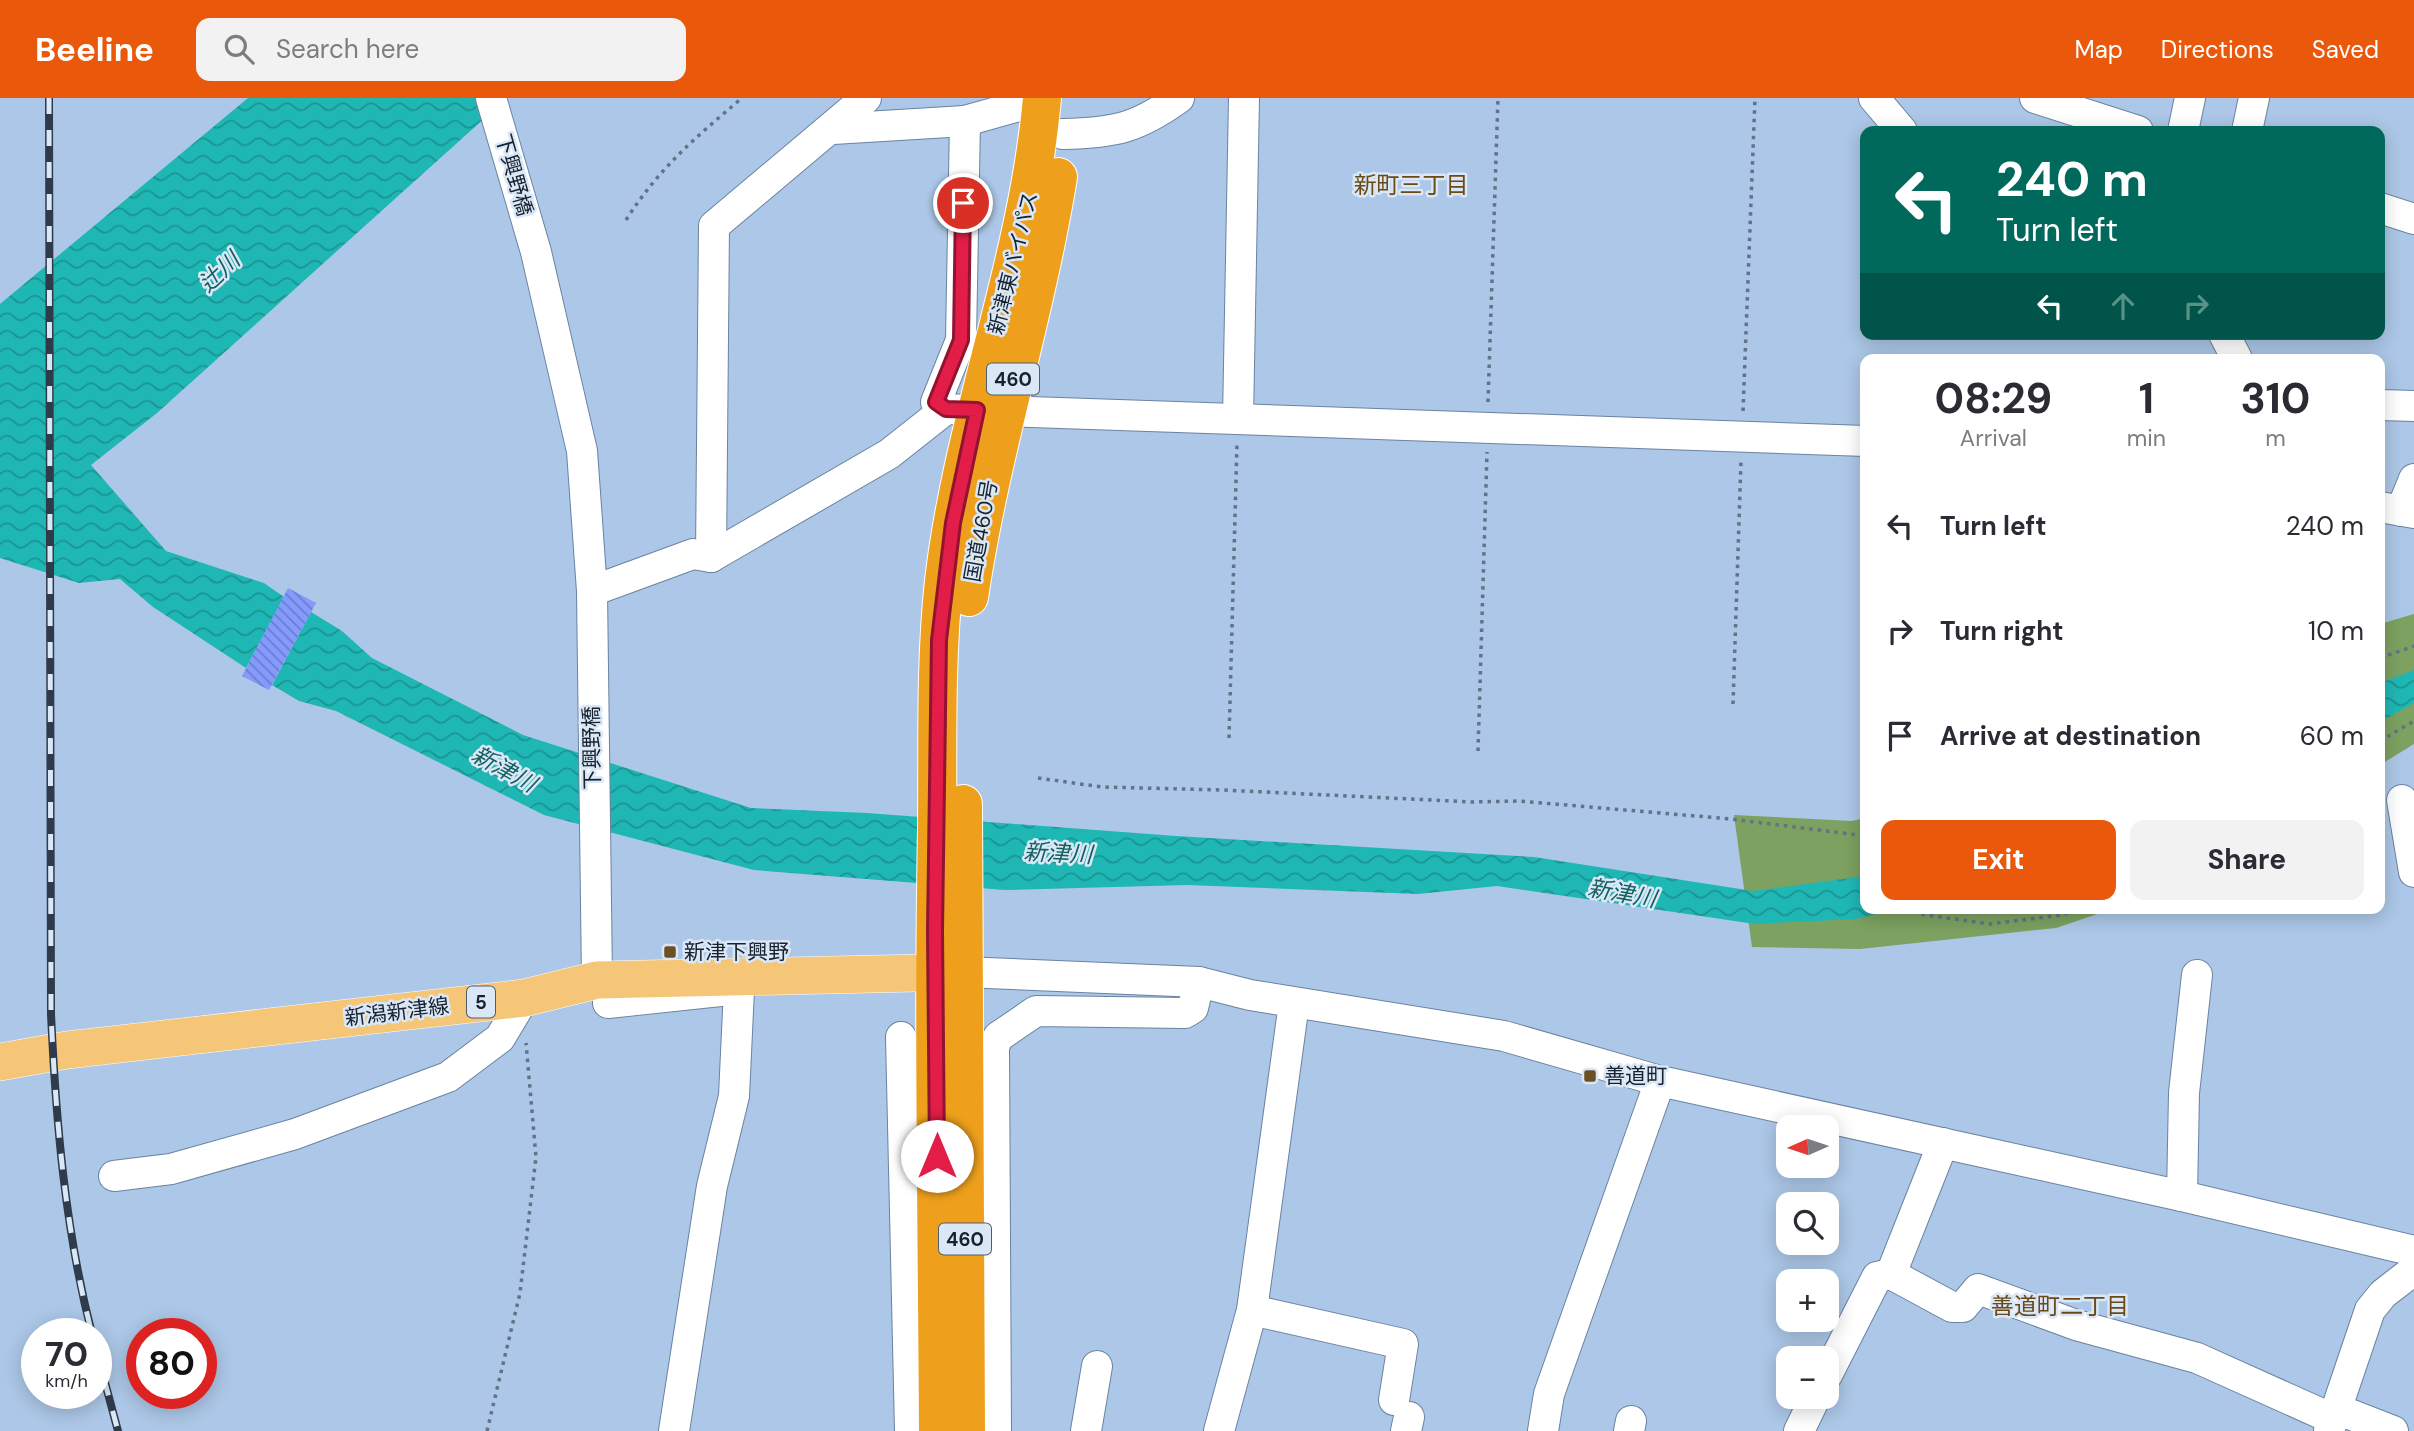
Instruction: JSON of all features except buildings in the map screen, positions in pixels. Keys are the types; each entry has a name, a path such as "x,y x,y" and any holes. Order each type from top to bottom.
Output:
{"highway":[{"name":"新津東バイパス","path":"976,410 1031,191 1028,102"},
{"name":"国道460号","path":"949,972 950,779 968,602 977,545 976,410 1045,257 1062,116"},
{"name":"460","path":"938,1431 934,1043 949,972"},
{"name":"460","path":"934,1043 966,1431"}],"main road":[{"name":"新潟新津線","path":"0,1062 66,1050 524,998 603,980 949,972"}],"street":[{"name":"下興野橋","path":"491,98 536,253 582,451 592,591 594,847 603,980"},
{"path":"711,557 714,226 833,129 866,98"},
{"path":"1062,116 1116,132 1153,117 1179,98"},
{"path":"1238,419 1244,98"},
{"path":"1874,98 1898,126"},
{"path":"2184,126 2189,98"},
{"path":"2248,126 2254,98"},
{"path":"2046,100 2123,126"},
{"path":"833,129 965,121 1028,102"},
{"path":"965,121 961,340 936,402 976,410 1860,441"},
{"path":"2385,210 2414,219"},
{"path":"2385,405 2414,406"},
{"path":"592,591 693,554 711,557 889,454 976,410"},
{"path":"2398,510 2414,479"},
{"path":"2402,800 2414,872"},
{"path":"949,972 1199,982 1294,1003 1504,1036 1660,1081 2182,1196 2414,1251"},
{"path":"2182,1196 2184,1093 2197,975"},
{"path":"603,980 608,1003 739,989 734,1096 712,1186 674,1431"},
{"path":"996,1431 994,1047 998,1037 1036,1011 1185,1013 1193,1009 1199,982"},
{"path":"114,1176 171,1169 295,1135 449,1077 500,1038 524,998"},
{"path":"1219,1431 1252,1310 1294,1003"},
{"path":"910,1431 934,1043"},
{"path":"1543,1431 1549,1394 1660,1081"},
{"path":"1891,1274 1943,1143"},
{"path":"2334,1420 2370,1310 2382,1294 2414,1270"},
{"path":"1839,1351 1877,1277 1891,1274 1952,1307 1963,1307 1978,1289 2076,1325 2197,1358 2334,1420 2393,1431"},
{"path":"1252,1310 1403,1344 1403,1416"},
{"path":"1087,1431 1097,1366"},
{"path":"1799,1431 1810,1409"}],"path":[{"path":"626,220 646,188 680,150 742,98"},
{"path":"1733,704 1755,98"},
{"path":"1229,738 1238,419"},
{"path":"2385,656 2414,646"},
{"path":"2385,738 2414,721"},
{"path":"1038,778 1102,788 1223,790 1473,802 1519,801 1731,819 1860,835"},
{"path":"1937,914 1990,924 2065,914"},
{"path":"487,1431 520,1293 536,1157 524,998"}],"shaded area":[{"path":"2414,614 2414,744 2385,762 2385,623"},
{"path":"1734,815 1852,821 1860,819 1860,914 2097,914 2056,928 1860,949 1752,947"}],"water":[{"name":"辻川","path":"248,98 507,98 157,413 91,465 166,551 264,583 284,597 246,668 153,607 120,579 79,583 0,558 0,304"},
{"name":"新津川","path":"311,612 342,631 372,658 523,735 751,808 867,813 1176,836 1534,857 1753,891 1860,877 1860,914 1876,914 1856,919 1755,924 1497,886 1418,894 1187,885 1005,890 754,870 544,815 336,711 299,701 272,685"},
{"path":"2414,670 2414,703 2385,719 2385,681"}],"railway":[{"path":"49,98 51,1014 63,1175 75,1255 88,1318"},
{"path":"112,1409 118,1431"}],"place":[{"name":"新津下興野","path":"670,952"},
{"name":"善道町","path":"1590,1076"}],"district":[{"name":"新町三丁目","path":"1411,185"},
{"name":"善道町二丁目","path":"2060,1306"}],"route":[{"path":"937,1156 935,931 939,640 953,523 977,410 946,409 936,402 961,340 963,203"}]}
